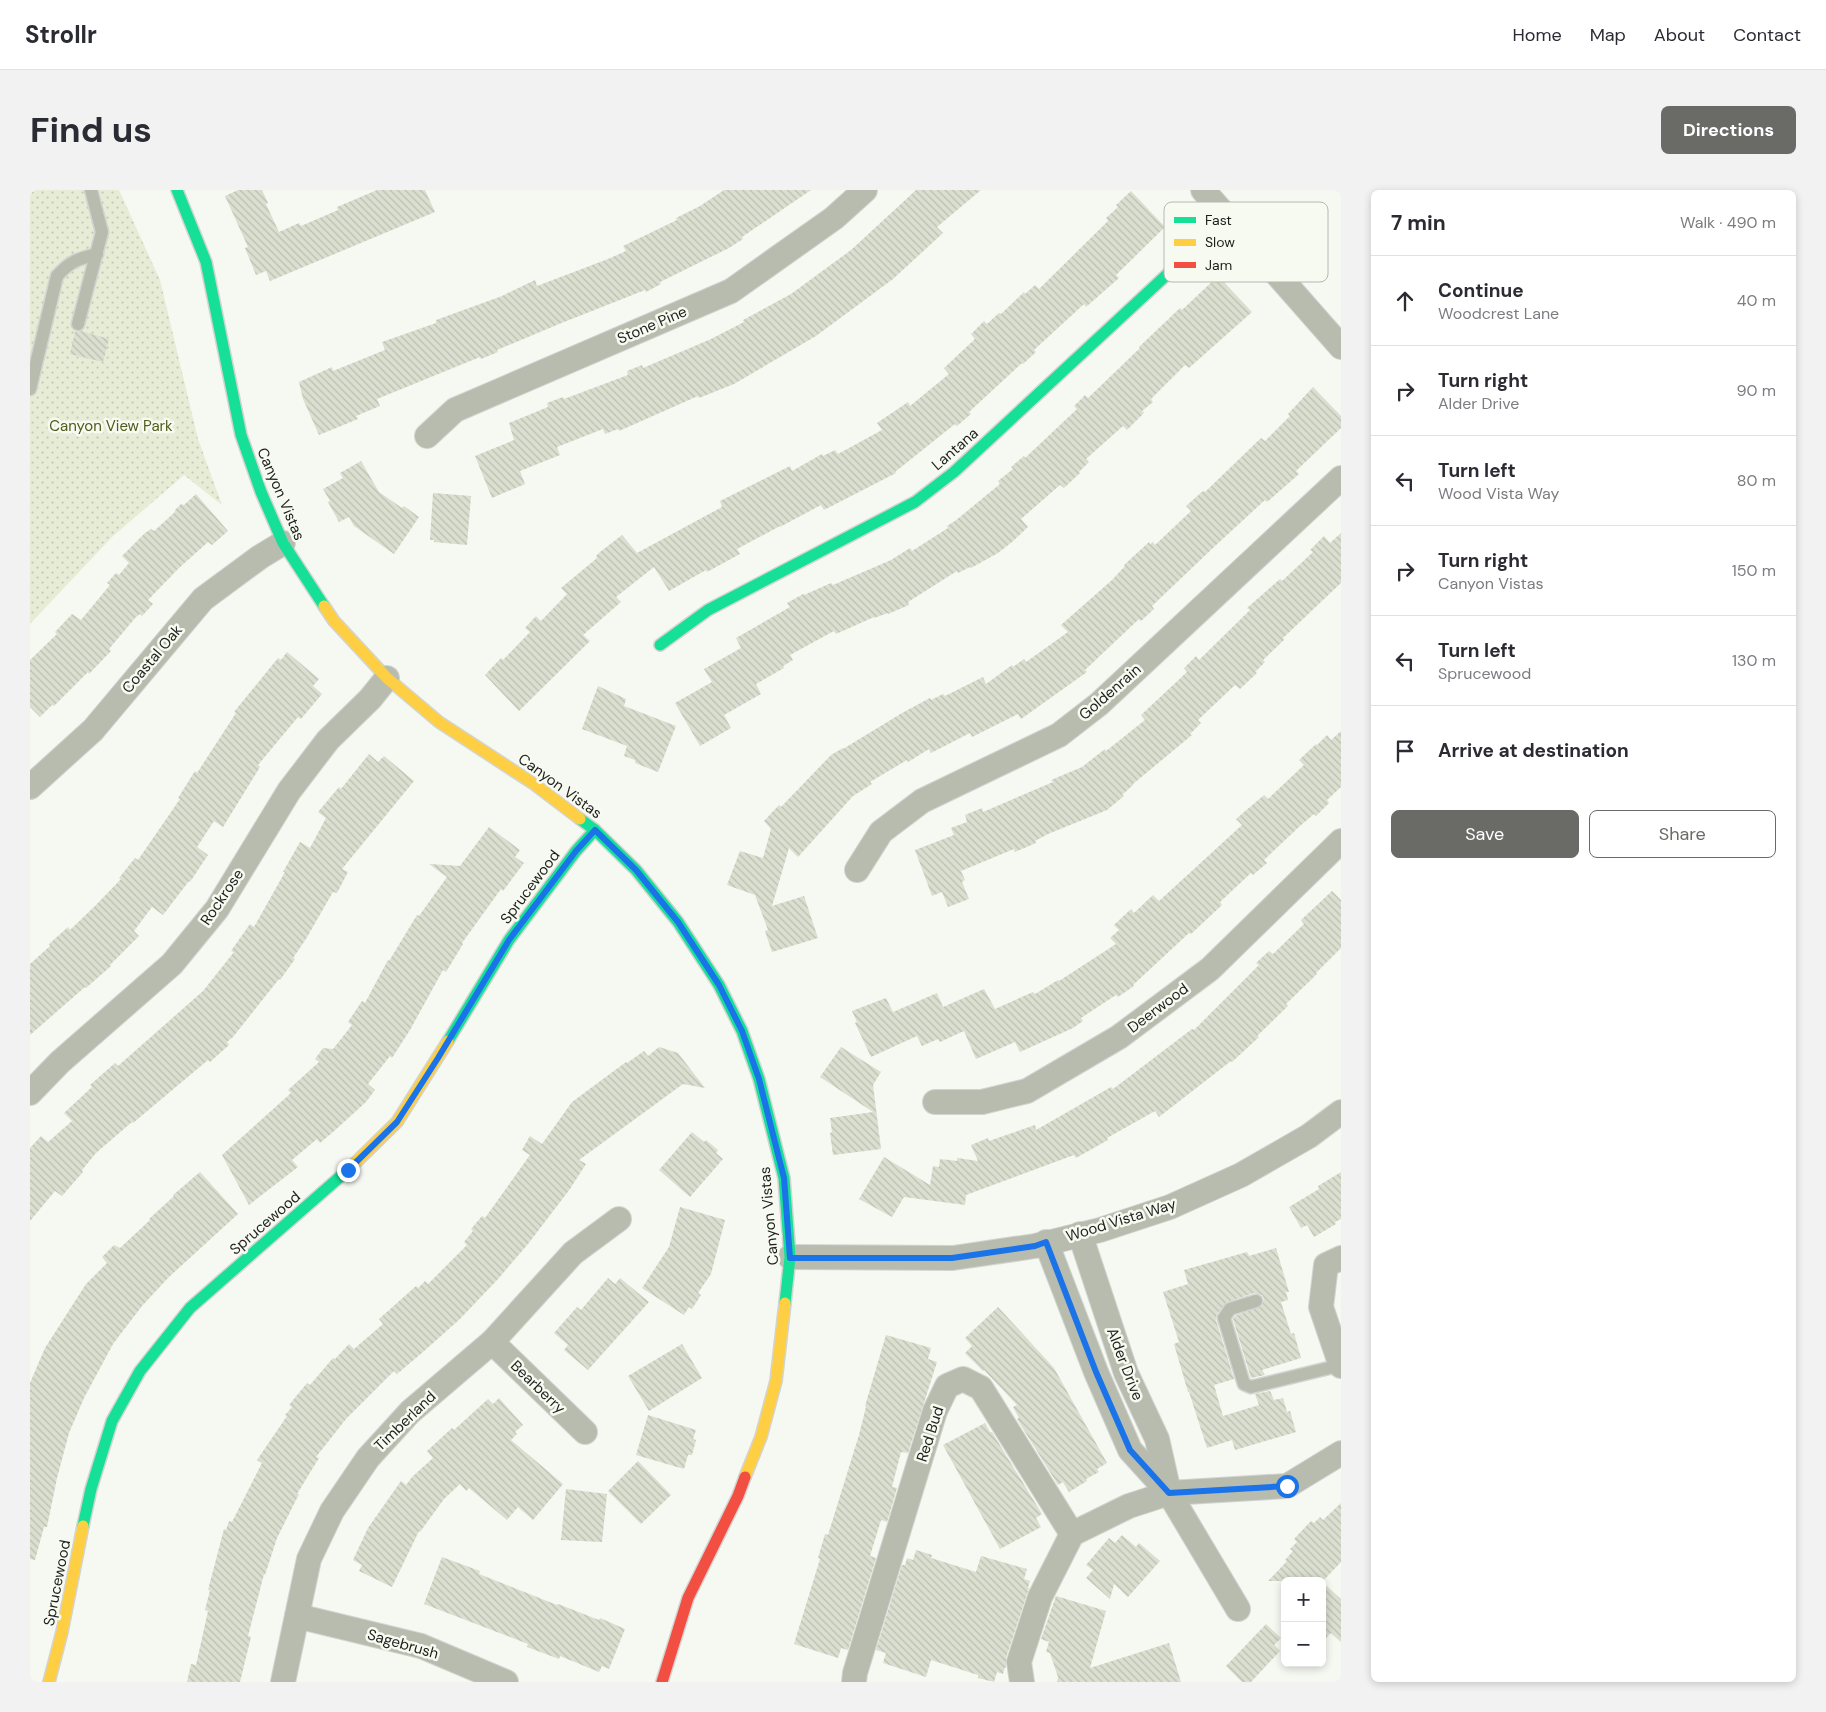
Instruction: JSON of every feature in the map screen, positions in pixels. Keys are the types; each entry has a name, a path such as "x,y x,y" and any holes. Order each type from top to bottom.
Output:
{"street":[{"name":"Canyon Vistas","path":"177,190 206,262 241,435 261,492 283,543 334,621 387,678 439,722 534,784 595,830 636,870 678,922 719,985 742,1031 759,1079 784,1178 790,1258 776,1381 761,1437 738,1496 688,1598 662,1682"},
{"name":"Stone Pine","path":"427,436 455,410 731,291 834,218 865,190"},
{"path":"1203,190 1214,202"},
{"name":"Lantana","path":"660,644 708,610 915,502 954,472 1164,277"},
{"path":"1284,282 1341,347"},
{"name":"Goldenrain","path":"857,870 882,832 922,801 1060,734 1099,704 1341,478"},
{"name":"Coastal Oak","path":"30,786 93,730 203,599 260,557 283,543"},
{"name":"Rockrose","path":"30,1092 60,1062 172,964 217,909 289,791 328,740 370,699 387,678"},
{"name":"Sprucewood","path":"49,1682 62,1632 91,1490 112,1421 140,1371 190,1308 348,1170 397,1122 509,940 576,851 595,830"},
{"name":"Deerwood","path":"935,1102 982,1102 1027,1091 1119,1037 1210,969 1341,841"},
{"name":"Wood Vista Way","path":"790,1258 952,1258 1035,1246 1100,1230 1170,1207 1241,1175 1309,1136 1341,1112"},
{"name":"Timberland","path":"283,1682 309,1559 332,1511 368,1458 410,1412 492,1342 573,1254 619,1219"},
{"name":"Alder Drive","path":"1080,1234 1126,1373 1157,1439 1169,1493"},
{"name":"Alder Drive","path":"1046,1242 1096,1372 1130,1450 1169,1493 1238,1609"},
{"path":"1341,1258 1326,1265 1321,1307 1341,1366"},
{"name":"Bearberry","path":"492,1342 584,1432"},
{"name":"Red Bud","path":"854,1682 855,1673 935,1412 947,1386 962,1379 981,1388 1072,1534"},
{"path":"1022,1682 1019,1662 1040,1597 1072,1534 1129,1506 1169,1493 1287,1486 1341,1453"},
{"name":"Sagebrush","path":"297,1616 420,1646 506,1682"}],"lane":[{"path":"78,324 102,232 90,190"},
{"path":"30,389 57,276 67,265 76,260 97,254"},
{"path":"1256,1301 1230,1309 1224,1318 1244,1384 1251,1388 1341,1366"}],"green space":[{"name":"Canyon View Park","path":"30,190 119,190 160,280 198,439 222,505 184,475 112,537 30,624"}],"building":[{"path":"238,190 262,190 268,203 266,204 279,232 299,223 301,226 338,210 337,207 377,190 425,190 435,212 270,281 266,271 256,275 245,248 248,247 225,196"},
{"path":"724,190 811,190 729,248 660,282 661,284 646,292 645,290 559,324 497,350 498,352 481,359 480,357 377,399 380,406 356,416 358,419 319,435 303,399 299,382 332,367 333,371 385,350 382,342 436,323 436,320 502,296 535,280 537,286 626,251 623,246 677,220 676,218 700,206"},
{"path":"916,190 981,190 937,227 943,233 893,279 816,336 734,384 699,398 698,396 619,431 618,429 605,434 603,429 557,447 560,455 520,471 525,484 492,498 475,456 514,440 509,423 548,407 547,403 563,397 564,399 628,375 627,371 642,365 643,368 711,339 744,322 743,320 791,294 851,250"},
{"path":"1131,191 1164,228 1116,275 1119,278 1086,307 1084,304 1034,350 1036,352 969,412 971,414 957,426 955,424 896,473 824,510 821,505 780,526 737,549 740,554 707,572 706,570 669,591 654,567 616,597 621,602 583,635 590,641 519,711 485,675 501,658 503,660 530,632 525,628 536,616 541,621 567,594 561,588 597,558 596,556 600,552 622,535 637,553 722,507 720,501 790,466 792,471 822,454 823,456 835,450 838,454 882,430 877,423 908,402 910,406 949,374 944,368 975,339 971,334 984,321 987,324 999,313 1001,314 1024,292 1025,294 1035,285 1039,289 1108,221 1106,218 1118,207 1116,205"},
{"path":"1212,282 1224,282 1252,312 1189,368 1185,365 1151,399 1153,402 1142,411 1144,413 1127,430 1123,426 1086,459 1089,462 1064,488 1060,485 1021,519 1028,527 1012,542 998,553 971,568 958,573 957,571 908,602 909,605 888,614 874,617 836,634 834,631 790,655 793,660 783,666 784,668 756,684 761,694 724,715 731,728 700,746 675,703 712,682 704,669 741,648 736,638 790,607 787,603 803,594 831,583 833,585 891,560 910,548 912,551 948,528 947,526 1000,484 998,481 1013,469 1011,467 1024,456 1025,458 1077,409 1074,406 1085,395 1088,398 1180,308 1182,310"},
{"path":"81,331 109,339 103,362 70,354 75,332"},
{"path":"1313,387 1341,416 1341,428 1296,471 1299,474 1267,502 1265,500 1214,547 1152,606 1154,609 1141,621 1139,619 1085,670 1087,672 1021,719 1018,714 972,737 970,733 931,753 929,749 908,762 907,760 870,782 872,784 853,796 798,857 789,848 772,906 804,896 818,938 772,952 765,931 768,930 755,895 727,885 740,851 763,858 771,829 764,821 779,805 781,807 831,755 930,698 931,700 943,694 945,696 983,677 986,684 1012,665 1013,667 1024,659 1026,662 1068,632 1061,625 1112,580 1124,565 1149,542 1150,544 1153,542 1155,545 1191,511 1186,506 1203,491 1205,492 1261,438 1265,441 1290,416 1288,414"},
{"path":"361,461 379,492 419,517 394,554 354,526 349,517 339,522 323,489 343,478 340,473"},
{"path":"433,493 471,496 467,545 430,540"},
{"path":"196,494 228,531 212,545 208,542 179,568 148,600 153,604 142,616 140,614 136,617 109,649 111,651 89,674 88,672 54,706 52,705 40,717 30,707 30,660 57,634 55,632 72,614 81,620 110,585 107,583 116,573 119,575 129,563 122,556 145,533 151,529 154,531 181,504 184,505"},
{"path":"1341,533 1341,583 1283,638 1284,640 1263,660 1265,662 1255,672 1257,673 1240,689 1235,685 1198,720 1201,723 1190,734 1192,735 1133,784 1122,795 1124,796 1107,810 1048,834 1035,841 1036,843 1015,852 1014,849 961,871 965,880 962,882 969,899 948,907 942,892 932,896 915,850 954,835 951,828 967,822 965,815 982,808 983,812 1053,782 1051,780 1082,767 1105,749 1106,751 1145,720 1141,715 1187,672 1184,668 1196,656 1199,660 1250,610 1247,608 1280,579 1282,581 1313,552 1310,550 1324,536 1330,543"},
{"path":"287,652 319,679 313,686 322,694 301,719 298,717 258,765 260,767 223,827 214,821 197,847 208,855 190,882 163,915 152,907 134,931 139,936 111,966 30,1035 30,964 68,927 70,930 96,905 121,879 119,878 135,858 138,860 180,799 178,798 195,771 197,773 236,713 234,712 278,658 281,660"},
{"path":"598,686 626,699 624,706 676,726 658,772 635,763 635,760 624,756 627,746 582,729"},
{"path":"1341,731 1341,787 1327,800 1329,803 1316,816 1314,814 1300,826 1264,860 1267,863 1253,875 1251,873 1220,902 1222,905 1191,934 1189,933 1134,986 1118,997 1116,995 1081,1018 1083,1021 1073,1028 1020,1052 1015,1042 976,1059 964,1031 940,1042 938,1039 922,1046 917,1036 871,1057 855,1023 857,1022 852,1011 886,998 893,1012 937,993 943,1007 984,989 995,1009 1033,992 1035,994 1059,981 1116,944 1110,938 1119,930 1114,925 1131,909 1134,913 1153,895 1159,901 1242,825 1236,819 1264,795 1268,799 1304,765 1299,760 1316,744 1327,735 1331,740"},
{"path":"369,754 378,762 384,756 414,781 342,869 348,872 337,893 333,892 293,958 295,959 280,980 227,1042 229,1045 210,1062 208,1060 96,1153 82,1170 83,1172 62,1196 55,1191 30,1221 30,1148 41,1136 48,1142 72,1121 64,1113 92,1087 90,1085 115,1063 118,1066 203,991 234,952 231,951 250,924 254,927 300,842 310,848 326,818 318,812 339,787 341,789"},
{"path":"489,827 520,850 515,857 524,863 503,891 501,889 462,943 446,972 443,970 410,1030 392,1058 390,1056 368,1084 375,1090 366,1102 320,1143 317,1139 292,1160 298,1167 249,1205 222,1155 291,1093 288,1090 319,1062 315,1059 323,1048 333,1049 352,1025 348,1022 362,1001 365,1003 388,960 417,915 419,916 447,877 429,864 460,866"},
{"path":"1332,891 1341,900 1341,948 1286,1004 1288,1006 1257,1036 1259,1037 1232,1062 1159,1117 1155,1111 1076,1158 1074,1155 966,1195 965,1205 904,1197 892,1217 859,1199 884,1157 930,1185 933,1166 939,1167 940,1159 957,1161 957,1158 978,1161 971,1145 988,1138 989,1141 1035,1125 1036,1130 1111,1087 1113,1089 1192,1029 1194,1030 1259,965 1256,963 1269,951 1273,954 1304,924 1301,920"},
{"path":"659,1047 678,1053 705,1088 683,1084 579,1160 586,1164 570,1189 528,1244 498,1279 460,1319 397,1374 394,1371 346,1419 316,1457 319,1458 297,1494 299,1494 277,1538 264,1574 248,1636 251,1637 240,1682 187,1682 191,1664 196,1665 208,1611 205,1610 210,1590 208,1590 224,1529 226,1530 229,1521 232,1522 262,1463 257,1460 287,1416 285,1415 292,1407 289,1405 307,1383 310,1385 333,1358 335,1359 349,1344 354,1349 383,1324 379,1319 416,1286 418,1288 425,1281 428,1284 467,1245 464,1242 473,1231 471,1229 482,1216 485,1218 530,1155 522,1150 530,1136 542,1144 572,1102 626,1062 644,1051 648,1056"},
{"path":"841,1047 881,1072 873,1085 881,1149 833,1155 830,1118 873,1112 820,1077"},
{"path":"692,1132 718,1150 716,1153 723,1159 690,1197 659,1170"},
{"path":"200,1172 238,1214 169,1277 142,1306 113,1344 84,1398 69,1433 47,1527 44,1527 35,1560 30,1559 30,1383 45,1348 86,1284 107,1263 102,1257 114,1245 120,1248 173,1195"},
{"path":"1341,1172 1341,1219 1314,1237 1307,1225 1301,1228 1289,1207 1319,1189 1318,1186"},
{"path":"680,1207 725,1220 711,1274 698,1293 701,1295 692,1309 689,1307 684,1315 642,1288 669,1247"},
{"path":"1276,1248 1289,1292 1286,1292 1288,1300 1281,1302 1291,1334 1294,1333 1301,1358 1262,1370 1265,1375 1251,1378 1233,1319 1235,1316 1262,1306 1264,1299 1262,1295 1254,1293 1227,1302 1217,1314 1216,1320 1234,1379 1214,1385 1223,1416 1259,1405 1255,1394 1270,1391 1274,1400 1283,1398 1287,1412 1290,1411 1296,1432 1235,1450 1232,1440 1207,1448 1174,1344 1179,1342 1163,1292 1188,1284 1184,1270 1247,1252 1249,1256"},
{"path":"608,1278 615,1284 620,1278 649,1302 588,1370 564,1350 568,1345 554,1333 577,1307 581,1310"},
{"path":"998,1307 1054,1368 1107,1463 1097,1469 1099,1472 1069,1492 1063,1482 1058,1485 1017,1419 1019,1418 1013,1407 1017,1405 965,1353 972,1346 965,1338"},
{"path":"886,1335 931,1348 928,1359 937,1362 908,1453 901,1452 892,1487 897,1488 887,1522 881,1520 870,1556 876,1558 848,1650 841,1648 838,1658 794,1644 820,1559 818,1558 825,1534 828,1535 859,1435 865,1406"},
{"path":"682,1344 702,1378 649,1411 628,1376"},
{"path":"499,1398 523,1425 515,1432 517,1434 511,1440 563,1484 533,1520 518,1507 507,1520 469,1488 466,1491 460,1484 444,1499 419,1531 392,1587 359,1571 362,1565 353,1560 368,1528 401,1481 406,1485 433,1458 427,1451 452,1428 454,1430 488,1399 493,1404"},
{"path":"648,1415 696,1430 693,1439 696,1440 692,1455 688,1455 684,1469 636,1455"},
{"path":"985,1423 1042,1514 1036,1518 1041,1527 1000,1549 943,1445"},
{"path":"638,1461 671,1495 641,1524 608,1491"},
{"path":"566,1489 607,1494 602,1542 561,1540"},
{"path":"1341,1503 1341,1562 1326,1578 1281,1577 1281,1581 1268,1581 1287,1561 1285,1560 1293,1551 1290,1549 1297,1542 1294,1539 1311,1521 1314,1523 1320,1517 1323,1520"},
{"path":"1122,1535 1136,1547 1139,1543 1160,1561 1128,1597 1114,1584 1110,1599 1086,1578 1093,1570 1086,1565 1109,1538 1115,1543"},
{"path":"916,1550 932,1555 931,1558 976,1572 981,1556 1027,1569 1024,1579 1030,1581 1029,1588 1006,1658 1006,1668 1003,1674 997,1672 994,1682 931,1660 926,1677 883,1663 886,1653 876,1650 902,1565 905,1565 907,1558 913,1560"},
{"path":"442,1557 480,1571 479,1574 557,1605 599,1620 600,1618 625,1629 609,1669 602,1666 599,1672 560,1656 559,1659 527,1647 528,1644 424,1604"},
{"path":"1326,1586 1341,1599 1341,1642 1331,1633 1326,1638"},
{"path":"1056,1596 1106,1611 1090,1668 1169,1643 1181,1682 1057,1682 1058,1677 1050,1653 1046,1652 1049,1642 1041,1639"},
{"path":"1266,1624 1281,1638 1274,1645 1280,1651 1251,1682 1242,1682 1226,1666"}],"traffic: fast":[{"path":"177,190 206,262 241,435 261,492 283,543 324,606"},
{"path":"660,645 708,610 915,502 954,472 1164,277"},
{"path":"580,819 595,830 636,870 678,922 719,985 742,1031 759,1079 784,1178 790,1257 785,1303"},
{"path":"448,1041 509,940 576,851 595,830"},
{"path":"83,1526 91,1489 112,1421 140,1371 190,1308 349,1169"}],"traffic: slow":[{"path":"324,606 334,621 387,678 439,722 534,784 580,819"},
{"path":"349,1169 397,1122 448,1041"},
{"path":"745,1477 761,1437 776,1381 785,1303"},
{"path":"49,1682 62,1632 83,1526"}],"traffic: jam":[{"path":"662,1682 688,1598 738,1496 745,1477"}],"route":[{"path":"348,1170 397,1122 509,940 576,851 595,830 636,870 678,922 719,985 742,1031 759,1079 784,1178 790,1258 952,1258 1035,1246 1046,1242 1096,1372 1130,1450 1169,1493 1287,1486"}]}
